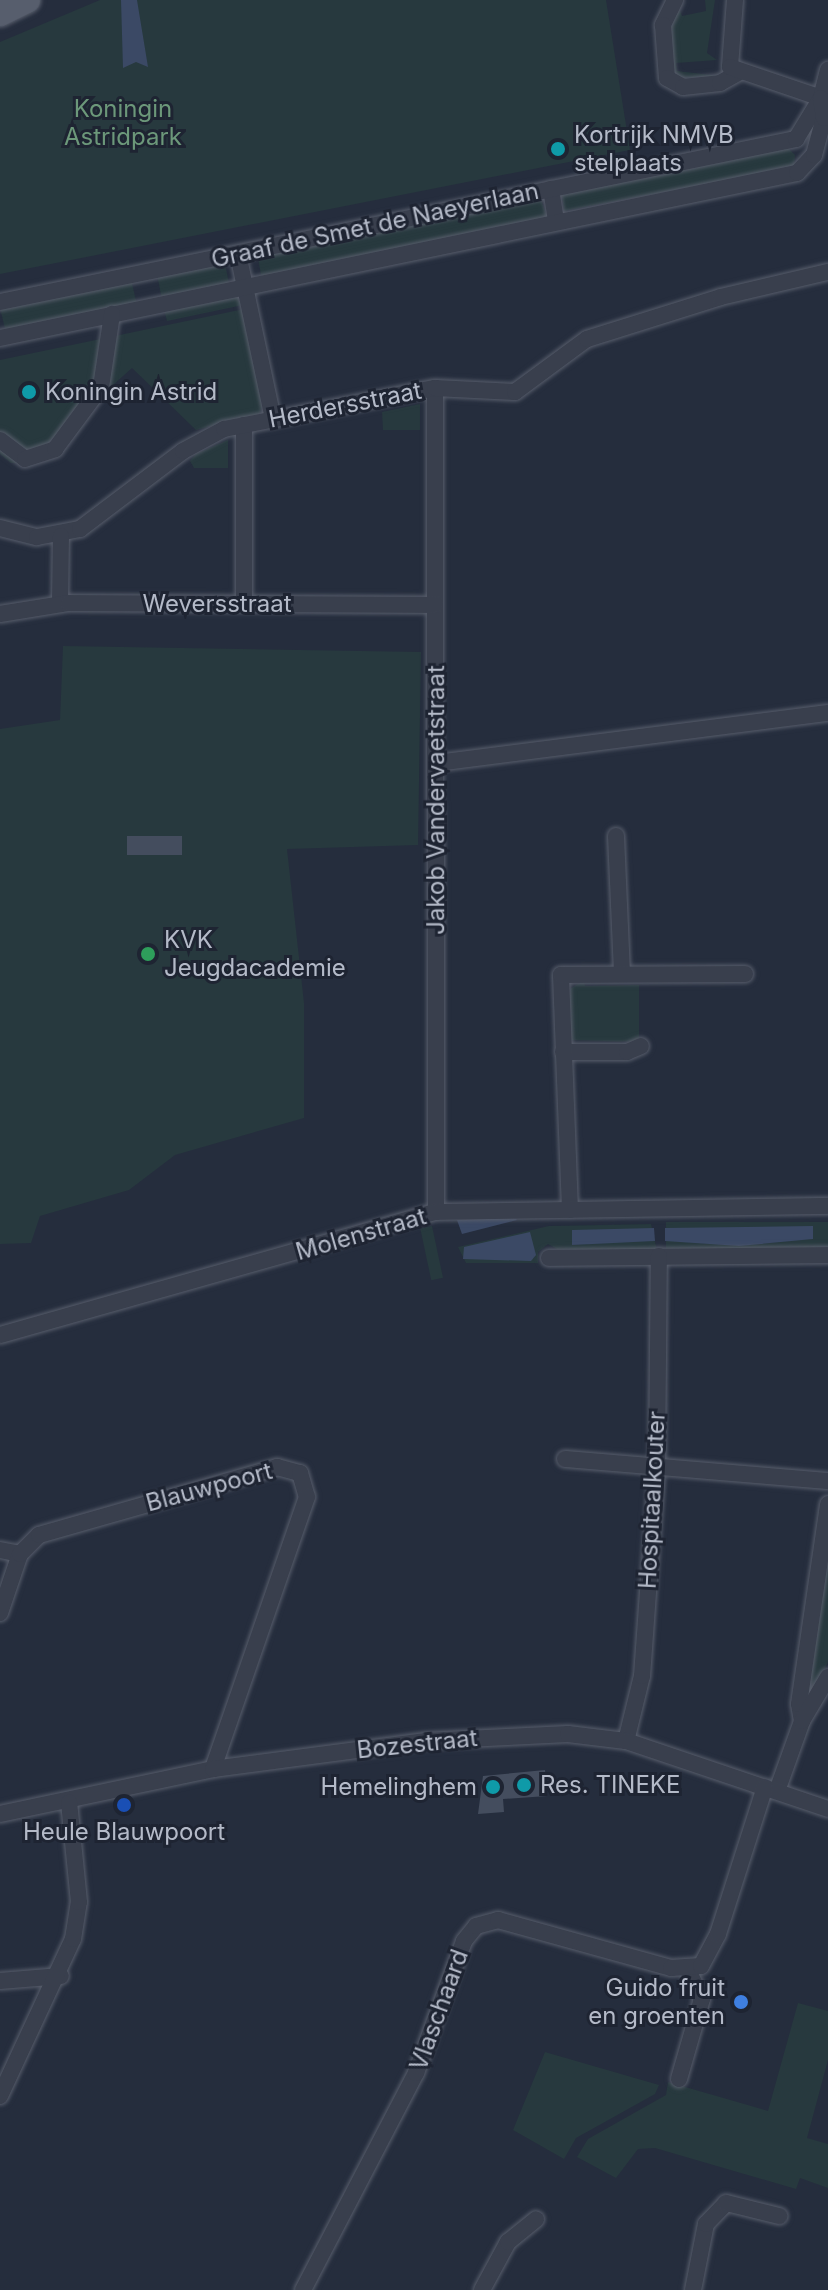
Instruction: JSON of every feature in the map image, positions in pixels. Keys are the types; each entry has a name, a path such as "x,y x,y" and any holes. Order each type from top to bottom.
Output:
{"main road":[{"path":"0,13 27,0"}],"street":[{"path":"675,0 663,25 667,78 683,87 720,83 738,73 768,76 821,98"},
{"path":"735,0 727,54 738,73"},
{"name":"Graaf de Smet de Naeyerlaan","path":"0,302 796,139 821,98 828,70"},
{"name":"Graaf de Smet de Naeyerlaan","path":"0,338 797,173 814,155 824,118 821,98"},
{"path":"551,189 556,222"},
{"path":"238,254 273,419"},
{"name":"Herdersstraat","path":"61,536 99,520 208,434 435,388 515,392 587,339 721,297 828,272"},
{"path":"0,440 25,459 52,453 101,387 112,314"},
{"name":"Jakob Vandervaetstraat","path":"435,388 436,1212"},
{"path":"244,425 244,604"},
{"path":"0,528 61,536 60,604"},
{"name":"Weversstraat","path":"0,614 60,604 435,605"},
{"path":"437,763 828,713"},
{"path":"616,836 622,974"},
{"path":"570,1210 561,975 745,974"},
{"path":"563,1052 627,1052 641,1046"},
{"name":"Molenstraat","path":"0,1335 436,1212 828,1206"},
{"path":"549,1258 828,1255"},
{"name":"Hospitaalkouter","path":"626,1741 642,1676 657,1467 659,1256"},
{"path":"565,1459 828,1481"},
{"name":"Blauwpoort","path":"20,1554 39,1535 277,1467 300,1473 307,1497 213,1769"},
{"path":"802,1721 799,1704 828,1504"},
{"path":"0,1550 20,1554 0,1613"},
{"path":"679,2079 702,1999 688,1970 710,1955 771,1789 802,1721 828,1677"},
{"name":"Bozestraat","path":"0,1814 69,1802 213,1769 496,1736 568,1734 626,1741 828,1809"},
{"path":"0,2096 61,1976 79,1902 69,1802"},
{"name":"Vlaschaard","path":"304,2289 416,2073 464,1941 476,1926 498,1920 688,1970"},
{"path":"0,1981 61,1976"},
{"path":"693,2290 706,2224 726,2203 779,2216"},
{"path":"482,2290 508,2242 536,2219"}],"green space":[{"name":"Koningin Astridpark","path":"100,0 606,0 630,150 0,274 0,42"},
{"path":"705,0 715,0 707,53 717,60 676,63 677,71 719,76 675,78 669,18 678,6 682,16 706,11"},
{"path":"787,147 795,155 794,167 564,211 562,195"},
{"path":"540,197 547,217 262,280 257,253"},
{"path":"225,264 229,283 162,300 157,274"},
{"path":"131,279 137,305 7,335 0,309"},
{"path":"236,297 243,305 167,321 164,309"},
{"path":"244,309 263,405 259,414 196,430 132,368 26,463 11,463 0,454 0,360"},
{"path":"420,404 420,430 383,430 382,412"},
{"path":"228,440 228,468 194,468 190,461 196,454"},
{"name":"KVK Jeugdacademie","path":"63,646 421,652 418,845 287,849 304,1003 304,1118 175,1155 129,1190 40,1216 31,1243 0,1244 0,729 60,720"},
{"path":"584,980 585,986 639,985 639,1042 570,1040 570,989"},
{"path":"666,1222 828,1222 828,1249 666,1249"},
{"path":"651,1224 657,1251 562,1252 548,1244 538,1252 538,1263 466,1263 458,1247 549,1226"},
{"path":"432,1226 443,1278 431,1280 420,1228"},
{"path":"828,1523 828,1662 807,1706 813,1647"},
{"path":"798,2003 828,2011 828,2060 807,2138 828,2144 828,2188 800,2178 796,2189 655,2148 638,2149 616,2178 577,2157 588,2139 666,2095 668,2082 768,2111"},
{"path":"545,2052 659,2085 655,2094 576,2138 564,2159 513,2130"}],"water":[{"path":"121,0 137,0 148,67 136,62 123,68"},
{"path":"515,1218 517,1220 462,1234 457,1220"},
{"path":"813,1226 813,1239 739,1246 665,1241 665,1228"},
{"path":"654,1228 655,1241 572,1245 572,1230"},
{"path":"530,1232 536,1255 531,1261 463,1259 464,1247"}],"building":[{"name":"KVK Jeugdacademie","path":"127,836 182,836 182,855 127,855"},
{"path":"545,1770 547,1796 503,1799 504,1812 478,1814 483,1776"}],"place":[{"name":"Kortrijk NMVB stelplaats","path":"558,149"},
{"name":"Koningin Astrid","path":"29,392"},
{"name":"KVK Jeugdacademie","path":"148,954"},
{"name":"Res. TINEKE","path":"524,1785"},
{"name":"Hemelinghem","path":"493,1787"},
{"name":"Heule Blauwpoort","path":"124,1805"},
{"name":"Guido fruit en groenten","path":"741,2002"}]}
